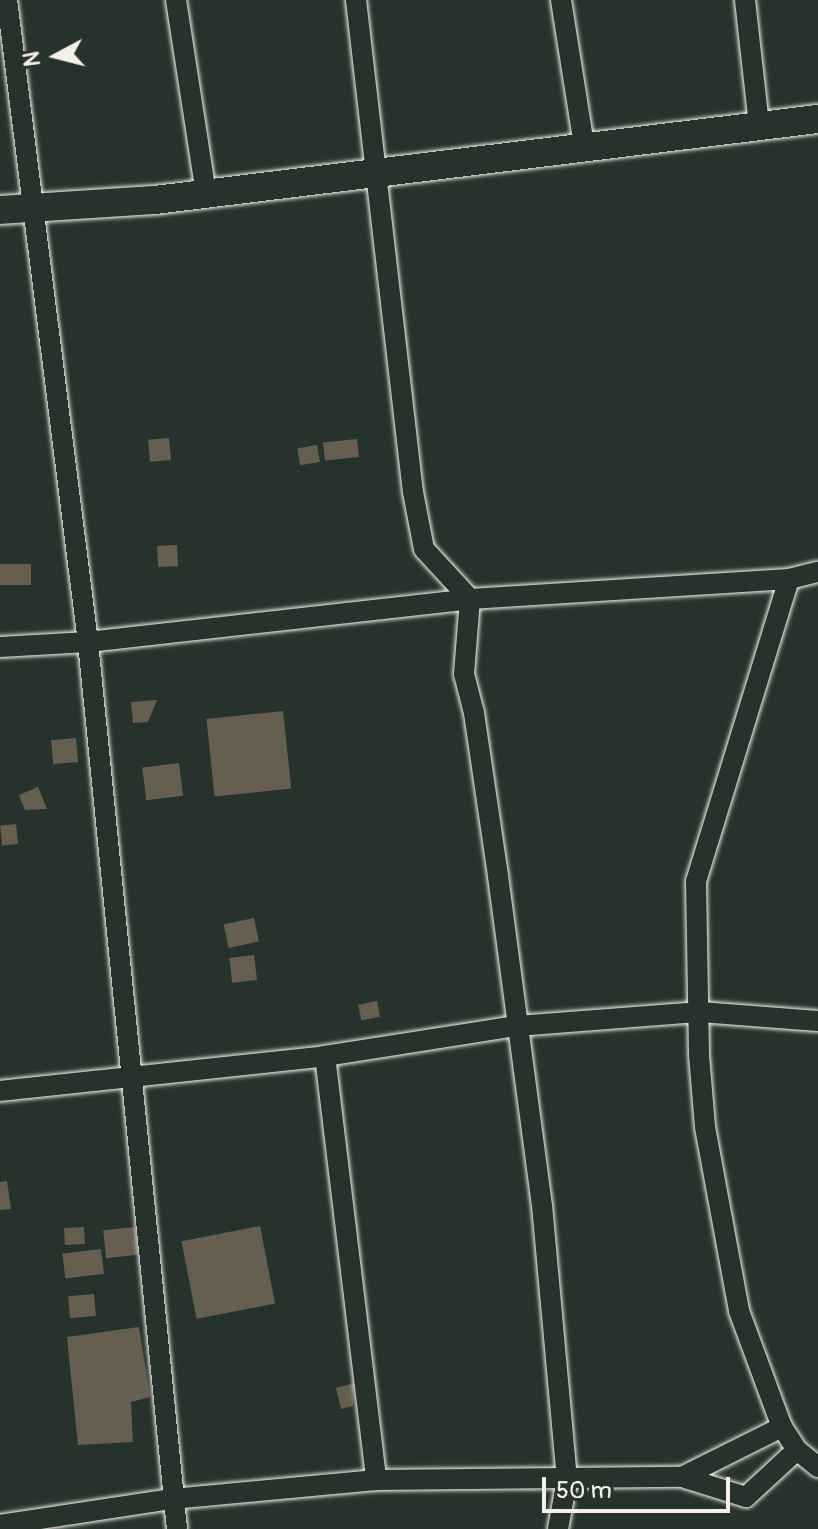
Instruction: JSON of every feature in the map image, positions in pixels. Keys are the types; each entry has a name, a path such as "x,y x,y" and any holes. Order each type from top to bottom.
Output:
{"street":[{"path":"7,0 88,642 177,1529"},
{"path":"176,0 206,194"},
{"path":"356,0 413,492 424,549 470,599 464,674 474,713 542,1205 567,1480 558,1529"},
{"path":"561,0 584,145"},
{"path":"745,0 759,124"},
{"path":"0,210 206,194 584,145 818,119"},
{"path":"0,647 88,642 470,599 789,579 818,572"},
{"path":"789,579 696,881 699,1055 705,1127 739,1311 782,1427 797,1450 818,1467"},
{"path":"0,1091 325,1056 517,1026 700,1012 818,1021"},
{"path":"325,1056 376,1480"},
{"path":"682,1477 782,1427"},
{"path":"0,1525 172,1499 376,1480 682,1477 746,1497 797,1450"}],"building":[{"path":"169,438 171,460 150,462 148,440"},
{"path":"357,439 359,457 325,460 323,443"},
{"path":"317,445 320,462 300,465 297,448"},
{"path":"177,545 178,566 158,567 157,546"},
{"path":"0,564 31,564 31,585 0,585"},
{"path":"157,700 148,722 133,723 131,702"},
{"path":"283,711 291,789 215,797 206,719"},
{"path":"76,738 78,762 53,764 51,740"},
{"path":"179,763 183,796 146,800 142,768"},
{"path":"38,787 47,809 25,810 19,795"},
{"path":"16,824 18,844 2,846 0,826"},
{"path":"254,918 259,941 229,948 224,924"},
{"path":"254,955 257,980 232,983 229,958"},
{"path":"377,1001 380,1017 361,1020 358,1005"},
{"path":"7,1181 11,1209 0,1210 0,1182"},
{"path":"260,1226 275,1304 197,1319 181,1241"},
{"path":"84,1227 85,1244 65,1245 64,1228"},
{"path":"135,1227 138,1255 106,1258 103,1230"},
{"path":"101,1249 104,1274 65,1279 62,1254"},
{"path":"94,1294 96,1316 70,1318 68,1296"},
{"path":"139,1327 150,1397 131,1402 133,1442 78,1445 67,1337"},
{"path":"354,1383 353,1406 341,1409 336,1388"}]}
